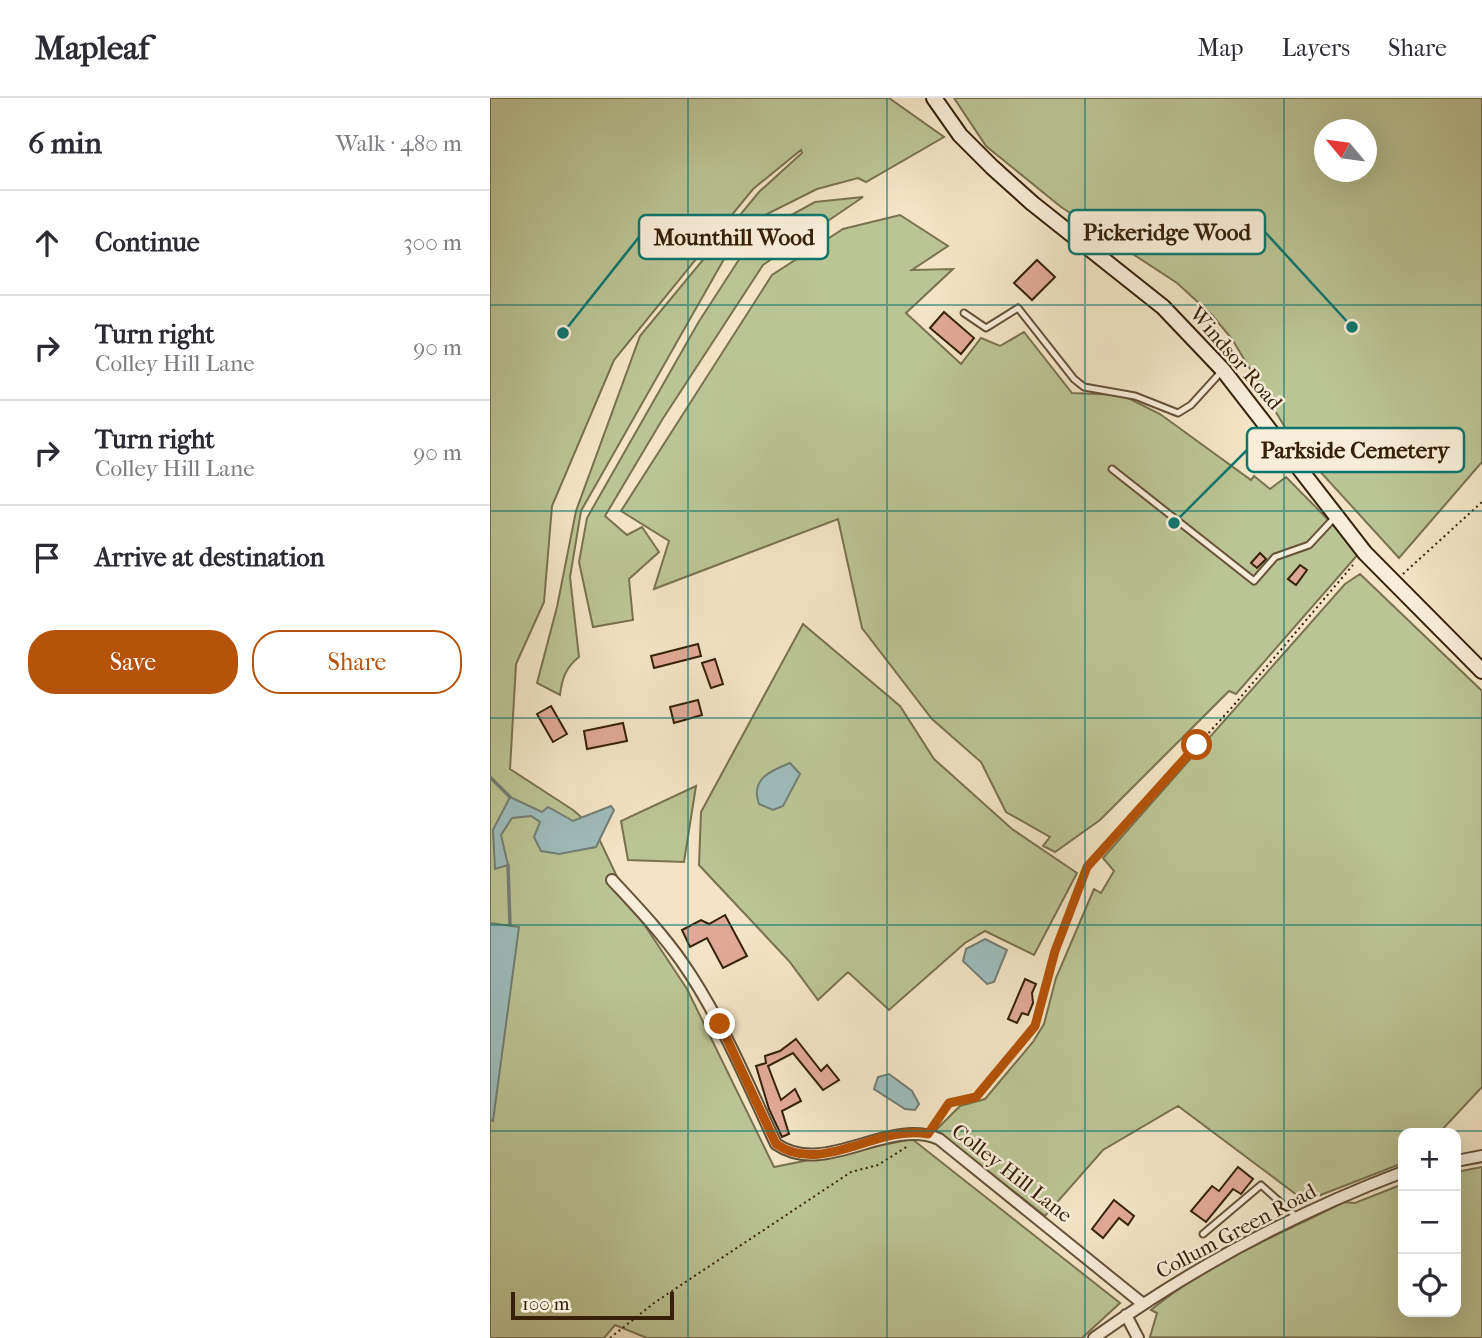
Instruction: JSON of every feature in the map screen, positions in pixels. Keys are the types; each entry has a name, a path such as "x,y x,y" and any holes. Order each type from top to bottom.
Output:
{"main road":[{"name":"Windsor Road","path":"933,98 960,135 992,167 1163,307 1223,370 1365,553 1482,671"}],"street":[{"name":"Colley Hill Lane","path":"612,880 656,927 682,962 720,1024 776,1144 788,1152 810,1156 903,1134 928,1134 959,1153 1143,1304"},
{"path":"1461,1160 1482,1156"},
{"name":"Collum Green Road","path":"1094,1338 1143,1304 1298,1217 1398,1174"},
{"path":"1126,1315 1138,1338"}],"lane":[{"path":"964,313 986,328 1018,308 1081,385 1135,396 1174,412 1183,411 1223,370"},
{"path":"1112,469 1254,581 1275,557 1309,545 1336,516"},
{"path":"1203,1234 1261,1185 1298,1217"}],"path":[{"path":"1403,574 1482,502"},
{"path":"928,1134 949,1103 976,1097 1035,1026 1055,951 1087,867 1234,705 1353,565"},
{"path":"610,1338 654,1303 851,1172 878,1165 908,1146"}],"green space":[{"path":"490,98 889,98 944,137 866,182 858,178 817,189 765,215 728,252 581,511 570,577 579,657 565,673 560,695 537,683 557,607 576,511 640,336 759,192 802,153 801,150 753,189 614,360 552,506 544,602 516,664 510,769 573,810 594,828 628,900 687,989 774,1167 912,1139 1120,1303 1082,1338 647,1338 615,1325 604,1338 490,1338"},
{"path":"954,98 1482,98 1482,462 1399,558 1295,444 1232,339 1212,315 1177,283 1061,207 986,146"},
{"path":"863,197 763,265 662,420 605,516 627,535 642,527 659,552 629,579 633,620 593,627 579,562 587,518 698,323 738,261 769,227 815,202"},
{"path":"900,215 948,246 912,270 953,269 906,313 961,364 981,338 1000,346 1024,332 1072,393 1122,395 1160,414 1251,480 1254,476 1270,489 1286,477 1360,552 1236,694 1229,691 1100,820 1055,852 1043,846 1050,837 1006,812 981,762 932,719 862,628 838,519 654,589 669,541 621,511 772,275 843,229"},
{"path":"1360,574 1482,691 1482,1087 1444,1128 1398,1128 1398,1165 1305,1201 1178,1106 1103,1150 1045,1216 936,1130 960,1106 985,1099 1033,1042 1044,1024 1056,978 1094,889 1101,893 1114,871 1103,858 1345,584"},
{"path":"803,624 900,706 934,759 1012,829 1077,873 1034,955 985,931 965,943 889,1010 848,972 818,1000 789,961 699,865 701,812"},
{"path":"696,786 684,862 628,860 621,821"},
{"path":"1482,1167 1482,1338 1150,1337 1157,1313 1151,1310 1196,1278 1344,1202 1355,1203 1398,1186 1398,1317 1461,1317 1461,1171"}],"water":[{"path":"790,763 800,774 783,806 773,810 759,804 757,788 760,782 775,769"},
{"path":"510,797 542,812 548,807 573,821 611,806 614,810 596,847 559,854 541,851 534,837 540,822 531,816 512,818 501,835 508,865 495,869 493,830"},
{"path":"490,923 519,927 493,1121 490,1120"},
{"path":"985,939 1007,950 994,982 987,984 963,961 966,949"},
{"path":"889,1074 912,1091 919,1104 915,1110 905,1109 874,1089 878,1077"}],"building":[{"path":"1037,260 1055,277 1032,300 1014,283"},
{"path":"944,312 974,338 961,354 930,328"},
{"path":"1260,553 1266,559 1257,568 1251,563"},
{"path":"1300,565 1307,570 1296,585 1288,579"},
{"path":"698,644 701,656 654,668 651,656"},
{"path":"715,659 723,684 711,688 702,663"},
{"path":"698,700 702,715 674,723 670,707"},
{"path":"551,706 567,734 553,742 537,714"},
{"path":"623,723 627,741 587,749 584,731"},
{"path":"725,915 747,956 723,968 707,938 690,947 682,930 701,920 709,924"},
{"path":"1025,979 1036,984 1032,993 1033,1003 1028,1015 1022,1013 1017,1023 1008,1019"},
{"path":"796,1039 821,1071 827,1065 839,1080 823,1090 793,1053 768,1066 781,1100 795,1089 801,1101 782,1111 789,1134 782,1137 769,1109 756,1066 766,1063 765,1056 780,1051"},
{"path":"1238,1167 1253,1179 1241,1194 1233,1189 1206,1222 1191,1211 1212,1186 1219,1191"},
{"path":"1114,1200 1134,1216 1128,1225 1119,1218 1103,1238 1092,1229"}],"waterway":[{"path":"490,777 510,797"},
{"path":"508,865 510,925"}],"place":[{"name":"Pickeridge Wood","path":"1352,327"},
{"name":"Mounthill Wood","path":"563,333"},
{"name":"Parkside Cemetery","path":"1174,523"}],"route":[{"path":"720,1024 776,1144 788,1152 810,1156 903,1134 928,1134 949,1103 976,1097 1035,1026 1055,951 1087,867 1197,745"}]}
